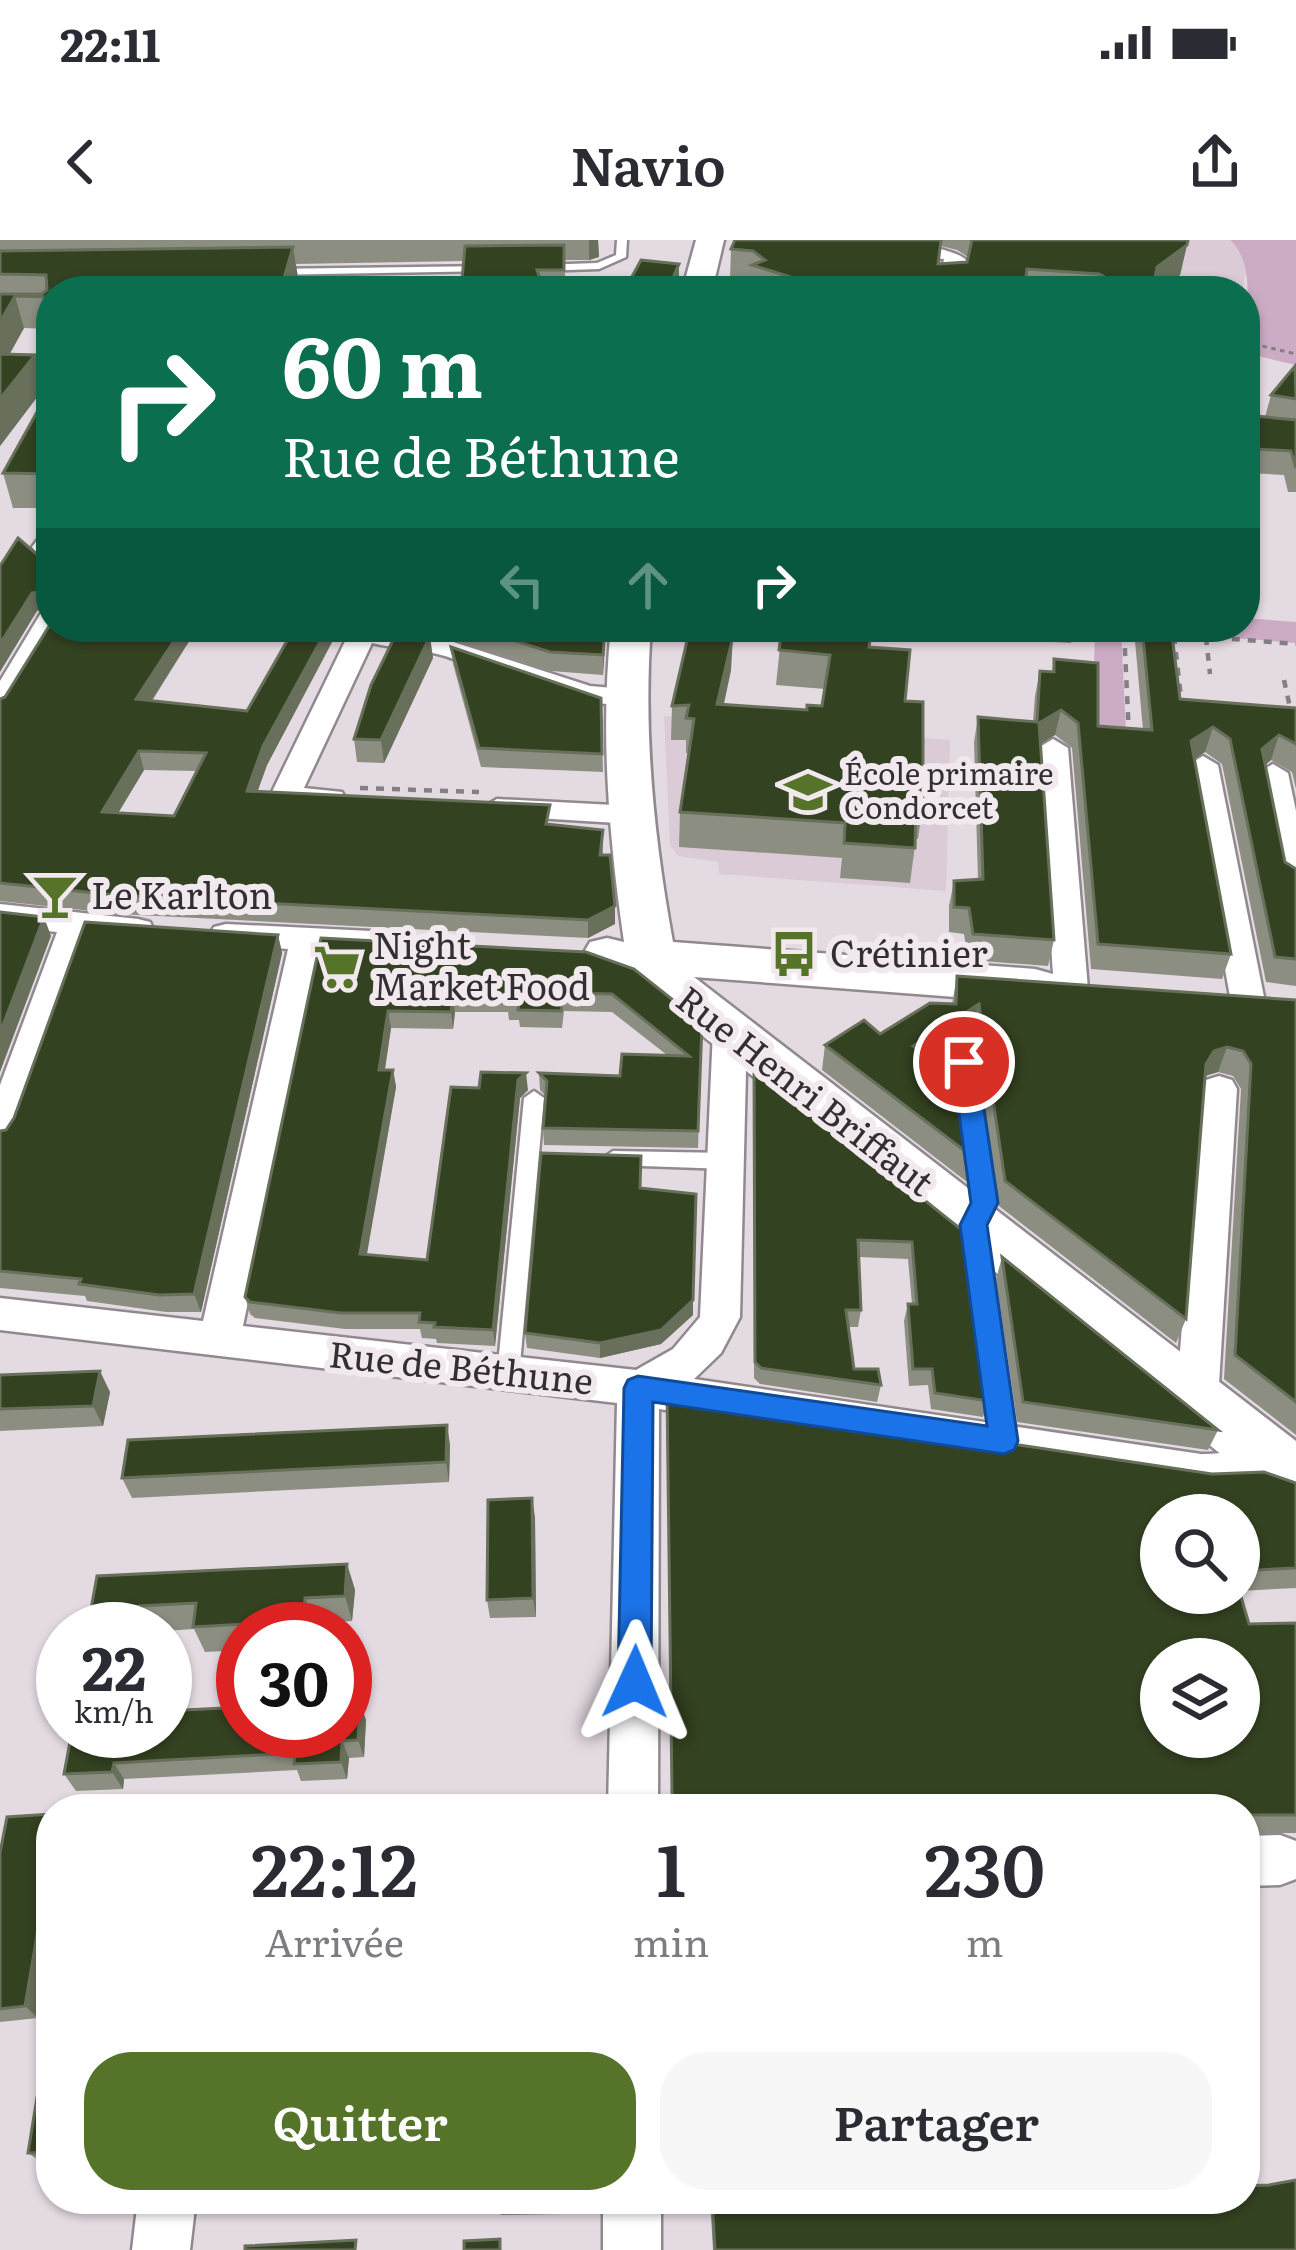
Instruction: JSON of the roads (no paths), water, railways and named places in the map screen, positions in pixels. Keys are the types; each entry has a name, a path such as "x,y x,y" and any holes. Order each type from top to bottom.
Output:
{"street":[{"path":"701,276 710,240"},
{"path":"820,240 950,254 956,260 952,276"},
{"path":"0,377 36,376"},
{"path":"0,705 37,642"},
{"path":"359,642 284,796 360,794"},
{"path":"410,642 444,647 587,694 625,696"},
{"path":"630,642 625,696 633,814 654,974 728,1161 725,1292 712,1337 661,1379 638,1388 633,1794"},
{"path":"654,974 745,964 1093,990 1053,748"},
{"path":"1203,765 1249,1002"},
{"path":"1273,773 1296,886"},
{"path":"480,799 633,814"},
{"path":"0,915 76,925 399,944"},
{"path":"0,1134 13,1055 76,925"},
{"path":"219,1341 307,939"},
{"name":"Rue Henri Briffaut","path":"654,974 1286,1470"},
{"path":"1198,1401 1219,1089"},
{"name":"Rue de Béthune","path":"0,1314 638,1388 1201,1473 1286,1470"},
{"path":"698,1353 700,1378 718,1400"},
{"path":"161,2250 165,2214"},
{"path":"632,2214 632,2250"}],"lane":[{"path":"250,272 599,266 619,260 622,240"},
{"path":"964,1062 985,1203 974,1225 1004,1441"},
{"path":"508,1375 540,1156 535,1098"},
{"path":"595,1158 728,1161"}],"place":[{"name":"École primaire Condorcet","path":"808,792"},
{"name":"Le Karlton","path":"55,896"},
{"name":"Crétinier","path":"794,954"},
{"name":"Night Market Food","path":"337,967"}]}
